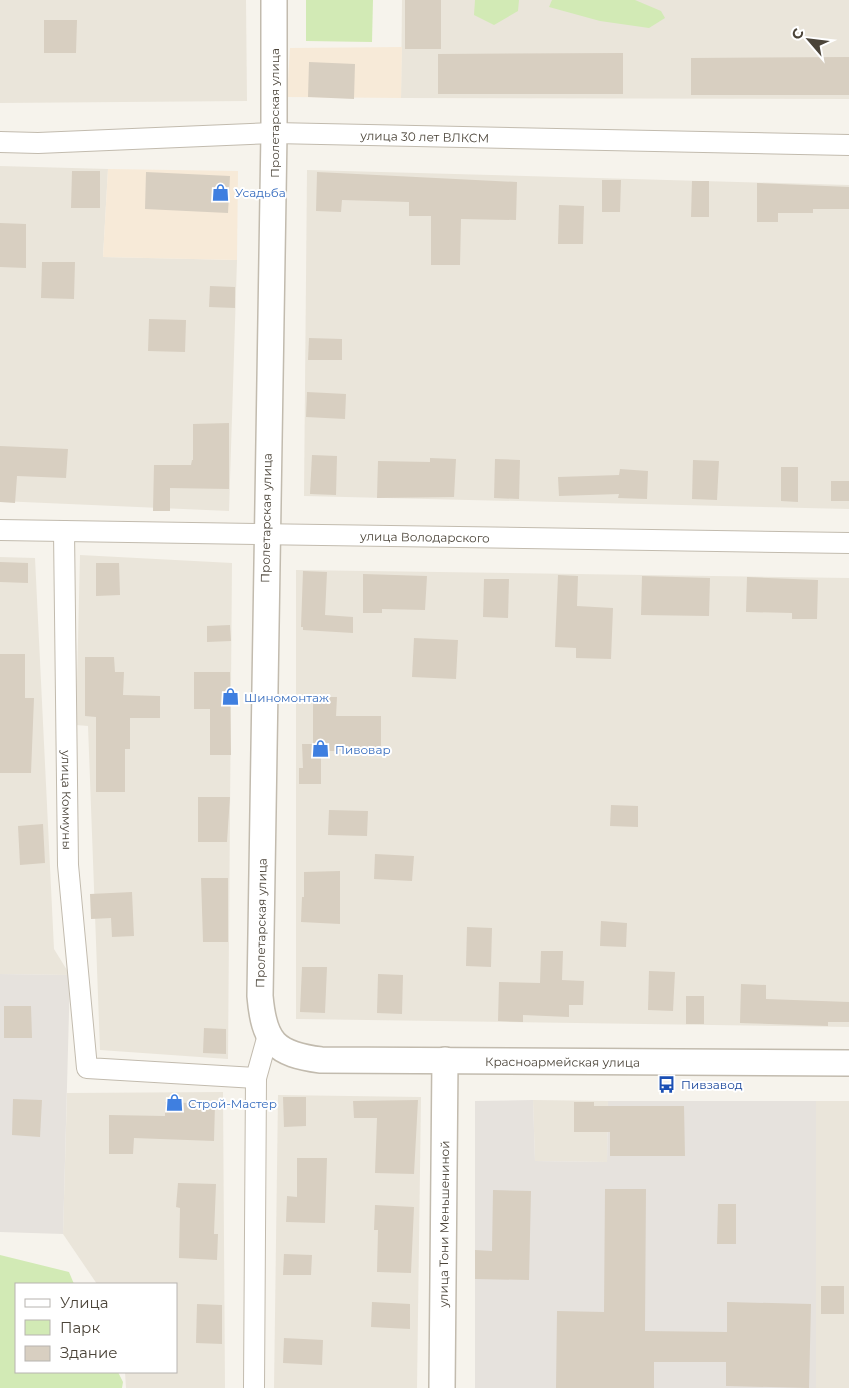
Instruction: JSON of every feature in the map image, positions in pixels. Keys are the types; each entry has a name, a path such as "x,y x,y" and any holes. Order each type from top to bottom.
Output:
{"street":[{"name":"Пролетарская улица","path":"273,1041 262,1020 260,996 274,133 274,0"},
{"name":"улица 30 лет ВЛКСМ","path":"0,142 274,133 849,145"},
{"name":"улица Володарского","path":"0,530 849,543"},
{"name":"улица Коммуны","path":"64,531 68,864 86,1068 256,1078"},
{"name":"Красноармейская улица","path":"273,1041 295,1055 321,1060 849,1064"},
{"path":"254,1388 256,1078 273,1041"},
{"name":"улица Тони Меньшениной","path":"442,1388 445,1060"}],"shaded area":[{"path":"0,0 246,0 247,101 0,103"},
{"path":"402,0 849,0 849,99 401,98"},
{"path":"402,47 401,98 287,97 290,48"},
{"path":"0,166 108,169 103,257 237,260 229,511 0,501"},
{"path":"108,169 238,171 237,260 103,257"},
{"path":"307,170 849,185 849,509 304,496"},
{"path":"80,555 232,563 228,1059 100,1050 88,726 76,725"},
{"path":"0,557 35,558 54,949 70,975 0,974"},
{"path":"296,570 849,578 849,1027 296,1019"},
{"path":"0,974 70,975 63,1234 0,1232"},
{"path":"223,1092 225,1388 126,1388 125,1373 178,1373 178,1283 96,1283 63,1234 67,1093"},
{"path":"278,1095 421,1097 417,1388 274,1388"},
{"path":"533,1100 608,1101 607,1162 535,1161"},
{"name":"Пивзавод","path":"533,1100 535,1161 607,1162 608,1101 816,1101 816,1388 475,1388 475,1101"},
{"path":"816,1101 849,1101 849,1388 816,1388"}],"green space":[{"path":"306,0 373,0 372,42 306,41"},
{"path":"475,0 519,0 518,11 494,25 474,15"},
{"path":"552,0 635,0 661,11 665,18 649,28 600,21 549,7"},
{"path":"0,1255 69,1272 74,1283 15,1283 15,1373 118,1373 123,1382 122,1388 0,1388"}],"building":[{"path":"405,0 441,0 441,49 405,49"},
{"path":"44,20 77,20 76,53 44,53"},
{"path":"623,53 623,94 438,94 438,54"},
{"path":"849,57 849,95 691,95 691,58"},
{"path":"309,62 355,64 354,99 308,97"},
{"path":"72,171 100,171 100,208 71,208"},
{"path":"146,172 230,176 228,213 145,209"},
{"path":"317,172 517,182 516,220 461,219 460,265 431,265 431,216 409,216 409,202 342,200 341,212 316,211"},
{"path":"602,180 621,180 620,212 602,212"},
{"path":"692,181 709,181 709,217 691,217"},
{"path":"757,183 849,187 849,209 813,209 813,213 778,213 778,222 757,222"},
{"path":"559,205 584,206 583,244 558,244"},
{"path":"0,223 26,224 26,268 0,267"},
{"path":"42,262 75,262 74,299 41,298"},
{"path":"210,286 235,287 235,308 209,307"},
{"path":"149,319 186,320 185,352 148,351"},
{"path":"309,338 342,339 342,360 308,360"},
{"path":"307,392 346,394 345,419 306,417"},
{"path":"229,423 229,489 170,488 170,511 153,511 154,465 191,465 193,460 193,424"},
{"path":"0,446 68,449 66,478 17,476 15,503 0,502"},
{"path":"312,455 337,456 336,495 310,494"},
{"path":"430,458 456,459 454,497 377,498 378,461 430,462"},
{"path":"495,459 520,460 519,499 494,498"},
{"path":"693,460 719,461 717,500 692,499"},
{"path":"781,467 798,467 798,502 781,501"},
{"path":"620,469 648,471 647,499 618,498 619,494 559,496 558,477 619,475"},
{"path":"831,481 849,481 849,501 831,501"},
{"path":"0,562 28,563 28,583 0,582"},
{"path":"96,563 119,563 120,595 96,596"},
{"path":"303,571 327,572 325,615 353,617 353,633 303,630 303,627 301,627"},
{"path":"363,574 427,576 425,610 382,609 382,613 363,613"},
{"path":"558,575 578,576 577,606 613,608 611,659 576,658 576,648 555,647"},
{"path":"642,576 710,578 709,616 641,615"},
{"path":"747,577 818,580 817,619 792,619 792,613 746,612"},
{"path":"484,579 509,579 508,618 483,617"},
{"path":"230,625 231,641 207,642 207,626"},
{"path":"414,638 458,640 456,679 412,677"},
{"path":"0,654 25,654 25,698 34,698 31,773 0,773"},
{"path":"85,657 114,657 115,672 124,672 123,695 160,696 160,718 130,718 130,749 125,749 125,792 96,792 96,717 85,716"},
{"path":"194,672 230,672 231,755 210,755 210,709 194,709"},
{"path":"313,697 337,697 336,716 381,716 381,751 321,751 321,784 299,784 299,768 303,768 302,744 313,744"},
{"path":"198,797 230,797 227,842 198,842"},
{"path":"611,805 638,806 638,827 610,826"},
{"path":"329,810 368,811 367,836 328,835"},
{"path":"43,824 45,863 20,865 18,826"},
{"path":"375,854 414,856 412,881 374,879"},
{"path":"340,871 340,924 301,922 304,872"},
{"path":"201,878 228,878 228,942 203,942"},
{"path":"132,892 134,936 112,937 111,918 91,919 90,894"},
{"path":"601,921 627,923 626,947 600,946"},
{"path":"467,927 492,928 491,967 466,966"},
{"path":"541,951 563,951 562,980 584,981 583,1005 569,1005 569,1017 523,1015 523,1022 498,1021 499,982 540,983"},
{"path":"302,967 327,967 325,1013 300,1012"},
{"path":"649,971 675,972 673,1011 648,1010"},
{"path":"378,974 403,975 402,1014 377,1013"},
{"path":"741,984 766,985 766,999 849,1002 849,1022 828,1022 828,1026 740,1023"},
{"path":"686,996 704,996 704,1024 686,1024"},
{"path":"4,1006 31,1006 32,1038 4,1038"},
{"path":"204,1028 226,1029 226,1054 203,1053"},
{"path":"283,1097 306,1097 306,1126 284,1127"},
{"path":"13,1099 42,1100 40,1137 12,1135"},
{"path":"418,1100 414,1174 375,1173 377,1118 354,1118 353,1101"},
{"path":"165,1102 215,1104 214,1141 134,1138 133,1154 109,1154 109,1115 165,1116"},
{"path":"574,1102 594,1102 594,1106 684,1106 685,1156 610,1156 610,1132 574,1132"},
{"path":"297,1158 327,1158 325,1223 286,1222 287,1196 297,1197"},
{"path":"178,1183 216,1184 214,1234 218,1234 217,1260 179,1258 180,1208 176,1207"},
{"path":"605,1189 646,1189 645,1331 727,1332 727,1302 811,1304 809,1388 726,1386 726,1362 654,1362 654,1388 556,1388 557,1311 604,1312"},
{"path":"493,1190 531,1191 529,1280 475,1279 475,1250 492,1251"},
{"path":"718,1204 736,1204 736,1244 717,1244"},
{"path":"375,1205 414,1207 411,1273 377,1272 378,1230 374,1230"},
{"path":"284,1254 312,1255 311,1275 283,1275"},
{"path":"821,1286 844,1286 844,1314 821,1314"},
{"path":"372,1302 410,1304 410,1329 371,1327"},
{"path":"197,1304 222,1305 222,1344 196,1343"},
{"path":"284,1338 323,1340 322,1365 283,1363"}],"place":[{"name":"Усадьба","path":"221,192"},
{"name":"Шиномонтаж","path":"230,697"},
{"name":"Пивовар","path":"321,749"},
{"name":"Пивзавод","path":"667,1084"},
{"name":"Строй-Мастер","path":"174,1103"}]}
